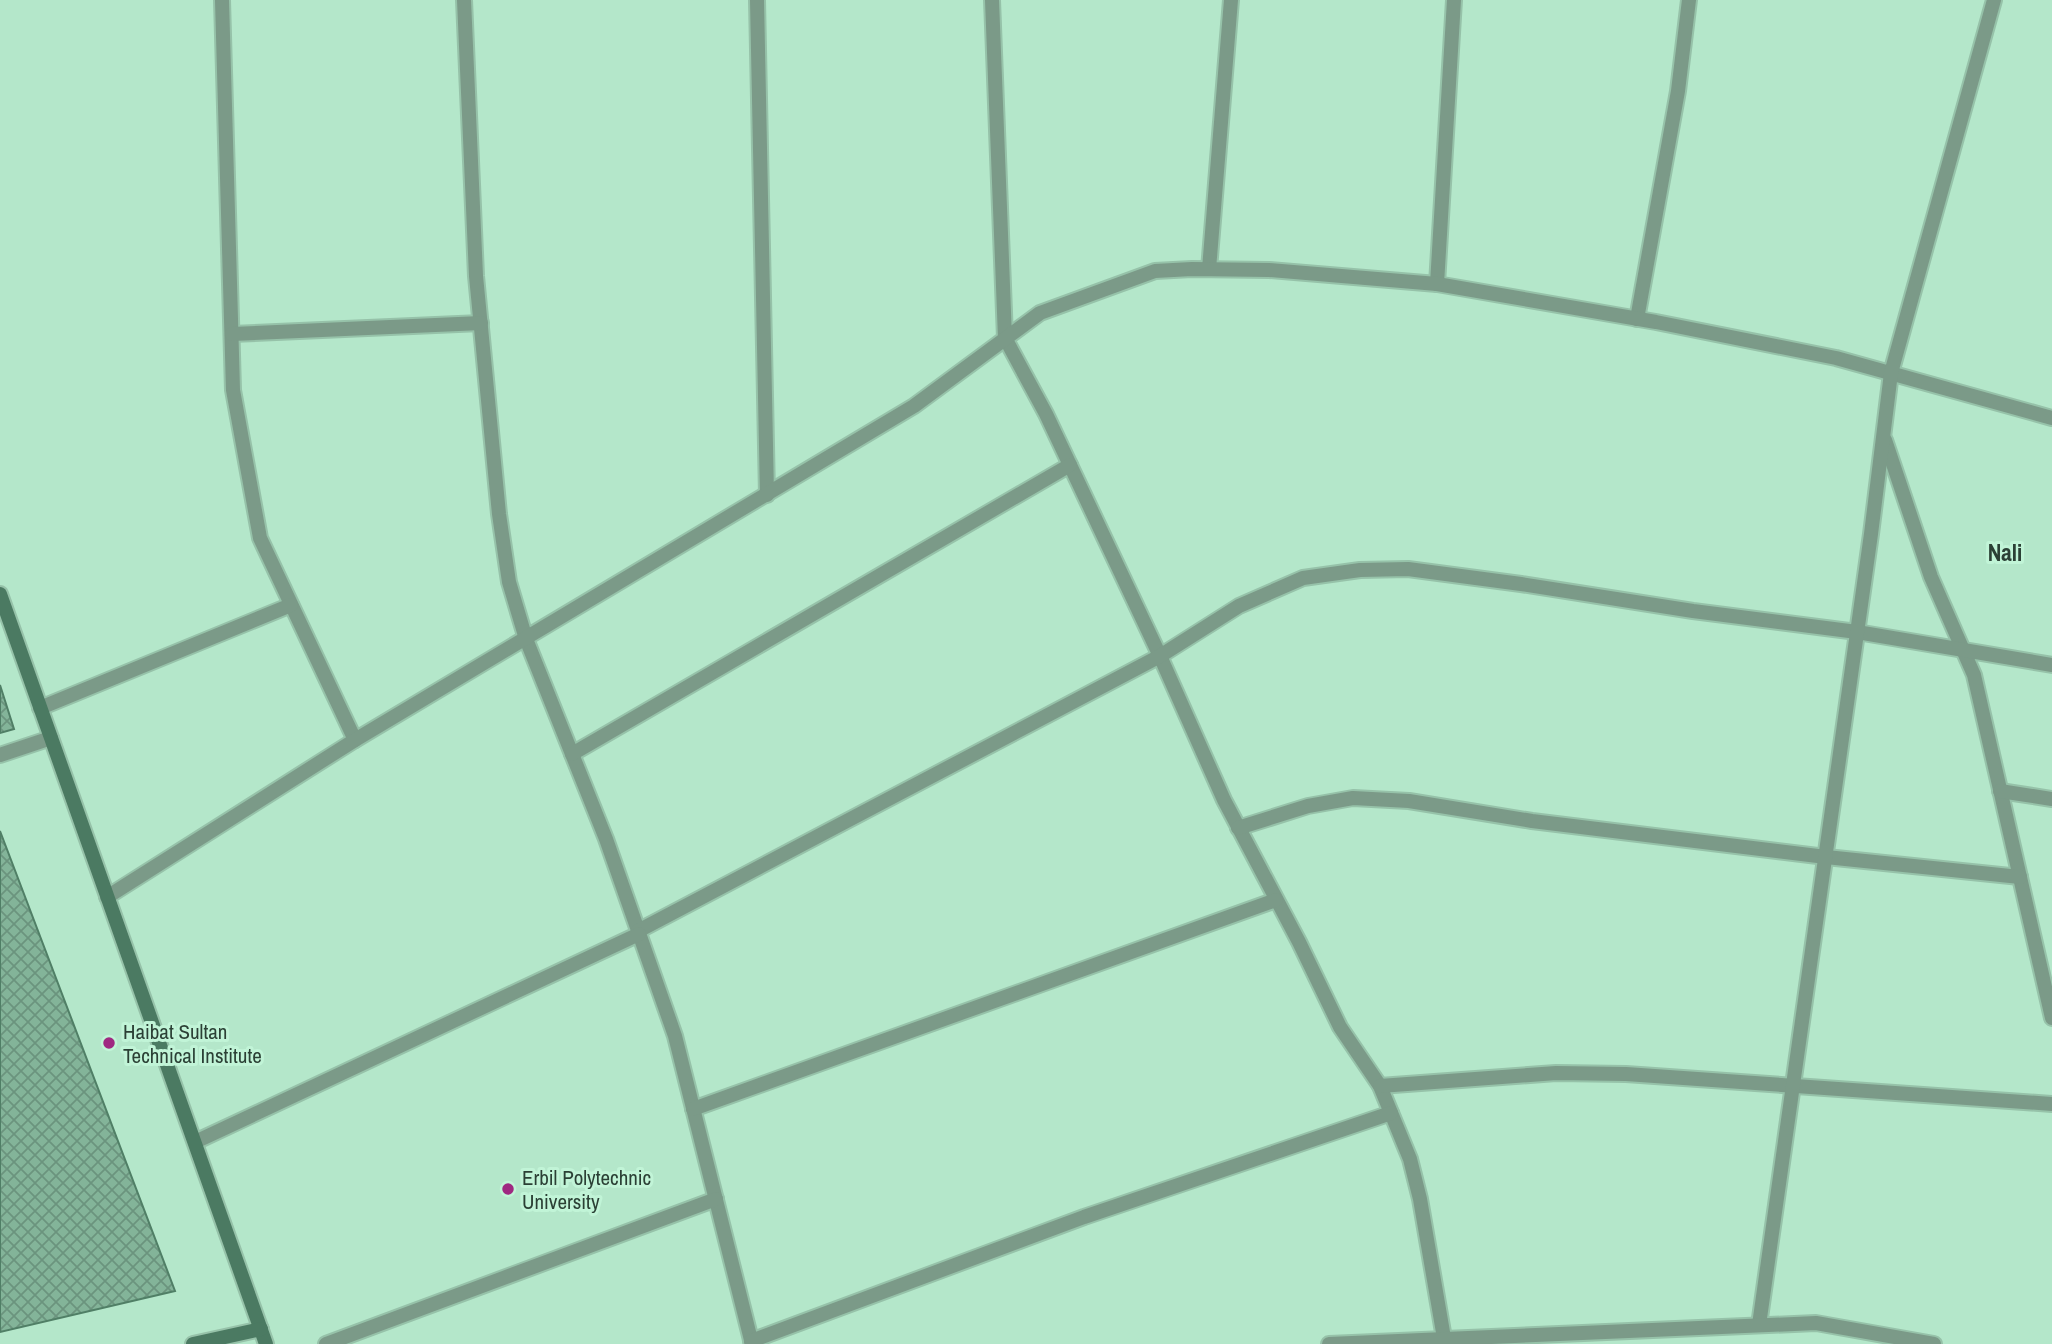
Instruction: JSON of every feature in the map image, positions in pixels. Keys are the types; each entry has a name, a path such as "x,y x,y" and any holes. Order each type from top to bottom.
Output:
{"street":[{"path":"222,0 233,390 260,538 355,740"},
{"path":"464,0 476,276 499,514 509,582 526,639 606,839 675,1036 751,1343 1084,1217 1391,1113"},
{"path":"757,0 766,495"},
{"path":"992,0 1006,338 1046,414 1238,828 1340,1027 1380,1086 1410,1159 1444,1338"},
{"path":"1209,269 1231,0"},
{"path":"1437,284 1454,0"},
{"path":"1637,319 1678,91 1689,0"},
{"path":"1759,1325 1891,373 1994,0"},
{"path":"107,897 355,740 914,406 1041,313 1155,271 1269,270 1437,284 1836,358 2052,418"},
{"path":"232,334 481,323"},
{"path":"1884,437 1931,577 1974,675 2052,1018"},
{"path":"572,754 1070,465"},
{"path":"195,1142 639,932 1160,656 1239,606 1303,578 1360,570 1408,569 1857,632 2052,665"},
{"path":"0,594 266,1344"},
{"path":"40,708 291,605"},
{"path":"0,755 51,738"},
{"path":"2000,791 2052,799"},
{"path":"1238,828 1308,806 1353,798 1409,801 1532,821 1826,857 2020,877"},
{"path":"693,1109 1276,900"},
{"path":"2044,984 2052,965"},
{"path":"1380,1086 1556,1073 1626,1074 2052,1104"},
{"path":"326,1344 716,1199"},
{"path":"1329,1344 1816,1323 1934,1344"},
{"path":"193,1344 261,1329"}],"building":[{"path":"0,685 14,729 0,733"},
{"path":"0,831 175,1291 0,1332"}],"place":[{"name":"Haibat Sultan Technical Institute","path":"109,1043"},
{"name":"Erbil Polytechnic University","path":"508,1189"}],"district":[{"name":"Nali","path":"2005,552"}]}
